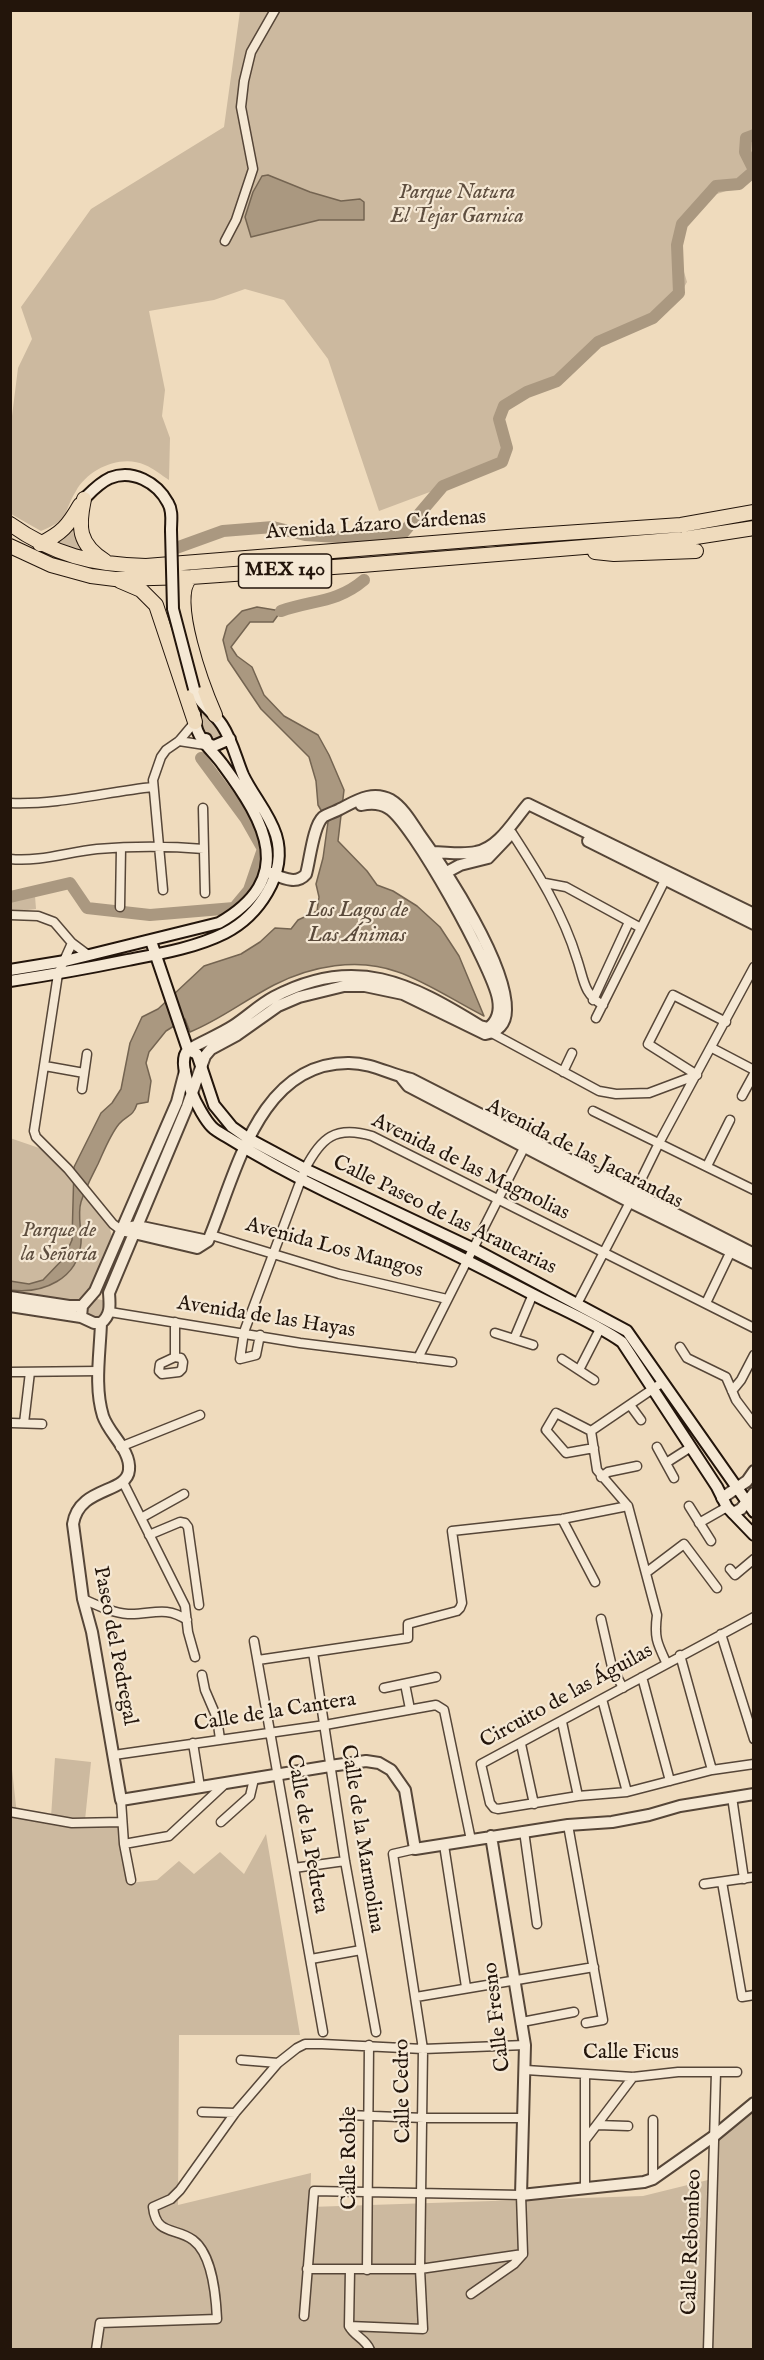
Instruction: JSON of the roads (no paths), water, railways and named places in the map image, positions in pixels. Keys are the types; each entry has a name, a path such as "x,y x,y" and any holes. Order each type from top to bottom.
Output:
{"highway":[{"path":"40,544 57,536 64,529 84,499"},
{"path":"84,499 80,517 82,536 93,553 111,565"},
{"name":"Avenida Lázaro Cárdenas","path":"10,524 40,544 75,557 111,565 146,566 681,525 753,512"},
{"name":"Avenida Lázaro Cárdenas","path":"10,546 51,565 92,576 115,579 191,577 683,539 753,526"},
{"path":"569,548 614,554 696,551"},
{"path":"191,577 185,583 182,598 189,636 206,694 215,715"},
{"path":"115,579 141,590 156,605 195,722"},
{"path":"168,643 189,636"}],"street":[{"path":"225,241 236,220 253,169 241,107 244,81 251,52 275,10"},
{"path":"84,499 100,483 126,475 142,478 161,493 169,504 173,609 196,699 208,744 214,746 230,739"},
{"path":"10,981 157,954 225,933 245,920 261,904 278,850 276,837 268,817 243,775 230,739 215,715 196,699"},
{"path":"10,970 88,956 219,923 238,912 270,873 262,826 224,766 204,745 195,722 196,699"},
{"path":"163,890 153,780 161,757 166,750 179,741 195,722"},
{"path":"179,741 204,745"},
{"path":"10,802 31,804 66,801 116,791 153,787"},
{"path":"10,1297 69,1306 82,1312 94,1323 101,1323 107,1318 110,1312 109,1293 187,1107 207,1052 278,1006 299,997 344,986 365,986 403,994 477,1032 503,1024 506,1012 503,985 484,939 447,872 404,812 392,801 379,796 357,799 323,817 318,826 306,874 294,881 270,873"},
{"path":"349,805 377,804 389,808 399,818 437,877 476,944 495,988 498,1011 488,1030"},
{"path":"432,852 475,853 484,850 528,807"},
{"path":"447,872 460,865 479,862 495,853 512,833 528,807"},
{"path":"528,807 667,877 753,924"},
{"path":"203,808 204,893"},
{"path":"512,833 544,883 574,950 587,993 593,1000 603,1005"},
{"path":"10,859 46,859 77,852 121,848 160,846 204,849"},
{"path":"120,907 121,848"},
{"path":"667,877 753,914"},
{"path":"597,1018 667,877"},
{"path":"544,883 566,887 641,928"},
{"path":"10,915 38,916 54,922 72,943 88,956"},
{"path":"593,1000 629,922"},
{"name":"Calle Paseo de las Araucarias","path":"151,941 188,1050 197,1054 214,1106 247,1144"},
{"path":"72,943 58,974 34,1131 36,1137 68,1169 113,1224 121,1230"},
{"path":"577,1304 605,1254 659,1143 726,1022 753,967"},
{"path":"82,1312 95,1291 177,1102 185,1071 183,1062 185,1052 236,1024 274,996 322,979 366,976 407,986 599,1091 616,1094 649,1092 697,1075"},
{"path":"697,1075 648,1044 674,995 726,1022"},
{"path":"712,1048 753,1072 742,1096"},
{"path":"563,1072 572,1053"},
{"path":"82,1089 87,1054"},
{"name":"Avenida de las Jacarandas","path":"209,1238 259,1117 270,1102 281,1090 310,1071 348,1063 370,1065 400,1076 408,1086 526,1143 753,1263"},
{"path":"45,1066 84,1073"},
{"name":"Calle Paseo de las Araucarias","path":"185,1071 202,1115 213,1129 577,1304 627,1331 737,1488 751,1502"},
{"path":"593,1111 753,1190"},
{"path":"707,1166 730,1120"},
{"name":"Avenida de las Magnolias","path":"260,1335 256,1355 240,1359 244,1332 303,1174 315,1149 325,1139 348,1131 372,1136 753,1328"},
{"path":"418,1358 526,1143"},
{"name":"Avenida de las Jacarandas","path":"632,1198 753,1254"},
{"name":"Avenida Los Mangos","path":"121,1230 135,1230 197,1248 209,1238 274,1254 339,1274 447,1299"},
{"path":"706,1303 731,1251"},
{"name":"Calle Paseo de las Araucarias","path":"470,1254 533,1294 622,1342 727,1506 753,1535"},
{"path":"514,1339 533,1294"},
{"path":"10,1306 82,1312"},
{"name":"Avenida de las Hayas","path":"110,1312 244,1332 300,1343 453,1362"},
{"path":"175,1322 175,1358"},
{"path":"101,1323 99,1371 100,1401 104,1417 110,1432 129,1463 128,1476 123,1482 184,1606 195,1657"},
{"path":"579,1370 600,1329"},
{"path":"495,1333 533,1345"},
{"path":"680,1347 687,1358 726,1377 753,1424"},
{"path":"732,1391 741,1380 753,1355"},
{"path":"562,1359 594,1380"},
{"path":"10,1372 99,1371"},
{"path":"24,1424 30,1372"},
{"path":"591,1431 663,1382"},
{"path":"630,1405 640,1420"},
{"path":"591,1431 556,1413 546,1430 566,1453 594,1448"},
{"path":"120,1447 200,1415"},
{"path":"12,1423 42,1424"},
{"path":"591,1431 597,1470 628,1506 657,1615 654,1632 656,1641 666,1662"},
{"path":"657,1447 674,1478"},
{"path":"666,1463 691,1447"},
{"path":"601,1477 608,1472 637,1466"},
{"path":"727,1506 737,1488 747,1481 753,1471"},
{"name":"Paseo del Pedregal","path":"123,1482 80,1503 75,1513 74,1534 83,1599 92,1632 114,1755 121,1800 124,1844 131,1880"},
{"path":"141,1518 184,1494"},
{"path":"699,1523 727,1506 751,1502"},
{"path":"258,1660 408,1638 408,1624 457,1611 462,1603 452,1531 562,1519 628,1506"},
{"path":"689,1506 711,1541"},
{"path":"562,1519 596,1582"},
{"path":"149,1535 180,1522 185,1523 188,1527 199,1605"},
{"path":"647,1572 684,1544 717,1588"},
{"path":"730,1569 735,1575 753,1559"},
{"path":"83,1599 117,1612 170,1611 187,1620"},
{"name":"Circuito de las Águilas","path":"753,1617 481,1764 494,1808 578,1796 627,1792 712,1770 753,1764"},
{"path":"601,1619 612,1668 623,1688"},
{"path":"721,1634 753,1739"},
{"name":"Calle de la Pedreta","path":"254,1641 323,2032"},
{"name":"Calle de la Marmolina","path":"313,1652 345,1861 376,2032"},
{"path":"680,1655 712,1770"},
{"path":"202,1675 205,1690 217,1718 220,1738"},
{"path":"384,1688 436,1677"},
{"path":"642,1677 670,1781"},
{"path":"405,1684 410,1709"},
{"path":"602,1699 627,1792"},
{"name":"Calle de la Cantera","path":"114,1755 441,1706 444,1710 471,1840"},
{"path":"562,1722 578,1796"},
{"path":"193,1743 200,1788"},
{"path":"521,1744 534,1804"},
{"path":"121,1800 330,1766 366,1761 379,1763 391,1770 405,1790 415,1849 567,1825 612,1822 680,1806 753,1794"},
{"path":"220,1822 250,1796 254,1779"},
{"path":"124,1844 169,1836 226,1783"},
{"path":"704,1884 749,1878 732,1797"},
{"path":"10,1812 72,1823 122,1822"},
{"path":"567,1825 603,2020 586,2023"},
{"path":"524,1831 537,1924"},
{"name":"Calle Fresno","path":"491,1836 525,2045 521,2195"},
{"path":"444,1845 466,1987"},
{"name":"Calle Cedro","path":"349,2326 423,2329 420,2269 423,2194 423,2049 393,1854 415,1849"},
{"path":"294,1868 345,1861"},
{"path":"722,1882 742,1997 753,1995"},
{"path":"311,1959 361,1950"},
{"path":"416,1996 594,1967"},
{"path":"522,2022 574,2012"},
{"path":"96,2349 100,2323 217,2319 216,2289 200,2249 194,2241 159,2224 154,2216 153,2207 171,2199 180,2190 235,2113 278,2063 297,2048 305,2044 423,2049 525,2045"},
{"name":"Calle Roble","path":"367,2270 370,2193 369,2045"},
{"path":"241,2060 278,2063"},
{"name":"Calle Ficus","path":"526,2070 633,2077 737,2072"},
{"name":"Calle Rebombeo","path":"708,2349 716,2072"},
{"path":"585,2074 585,2189"},
{"path":"586,2139 633,2077"},
{"path":"304,2316 314,2191 521,2195 653,2179 714,2136 753,2103"},
{"path":"202,2112 235,2113"},
{"path":"348,2115 524,2118"},
{"path":"653,2120 653,2179"},
{"path":"597,2125 628,2126"},
{"path":"471,2294 514,2264 523,2254 521,2195"},
{"path":"307,2269 420,2269 523,2254"},
{"path":"350,2270 349,2326 352,2333 369,2345 370,2349"}],"water":[{"path":"268,175 310,192 341,201 360,199 364,202 364,220 319,220 251,237 245,217 253,192 262,176"},
{"name":"Los Lagos de Las Ánimas","path":"257,607 281,611 273,622 250,622 231,647 237,656 252,667 264,695 284,716 318,735 344,790 338,841 367,871 377,885 393,891 417,906 440,927 459,956 484,1016 409,976 383,967 351,965 319,969 288,978 212,1022 190,1032 185,1019 166,1031 149,1052 146,1063 151,1081 148,1102 137,1104 132,1114 116,1128 87,1187 80,1207 81,1243 73,1266 57,1282 35,1289 11,1290 10,1281 29,1284 43,1280 64,1258 72,1240 74,1167 101,1113 112,1103 121,1089 130,1043 142,1017 158,1009 204,966 241,954 260,942 275,928 291,929 298,920 317,911 319,897 316,884 323,858 328,822 318,805 316,781 309,757 261,709 228,660 223,640 227,626 242,611"}],"waterway":[{"path":"754,135 746,138 745,152 754,170"},
{"path":"176,548 223,531 273,527 305,535 338,537 403,533 443,486 502,462 507,448 499,419 504,406 527,392 557,381 598,342 653,318 679,293 677,245 682,224 716,186 739,184 754,171"},
{"path":"281,611 334,597 364,580"},
{"path":"10,897 70,883 87,908 150,915 234,908 249,890 263,849 246,819 201,758"}],"park label":[{"name":"Parque Natura El Tejar Garnica","path":"457,206"},
{"name":"Parque de la Señoría","path":"59,1244"}]}
